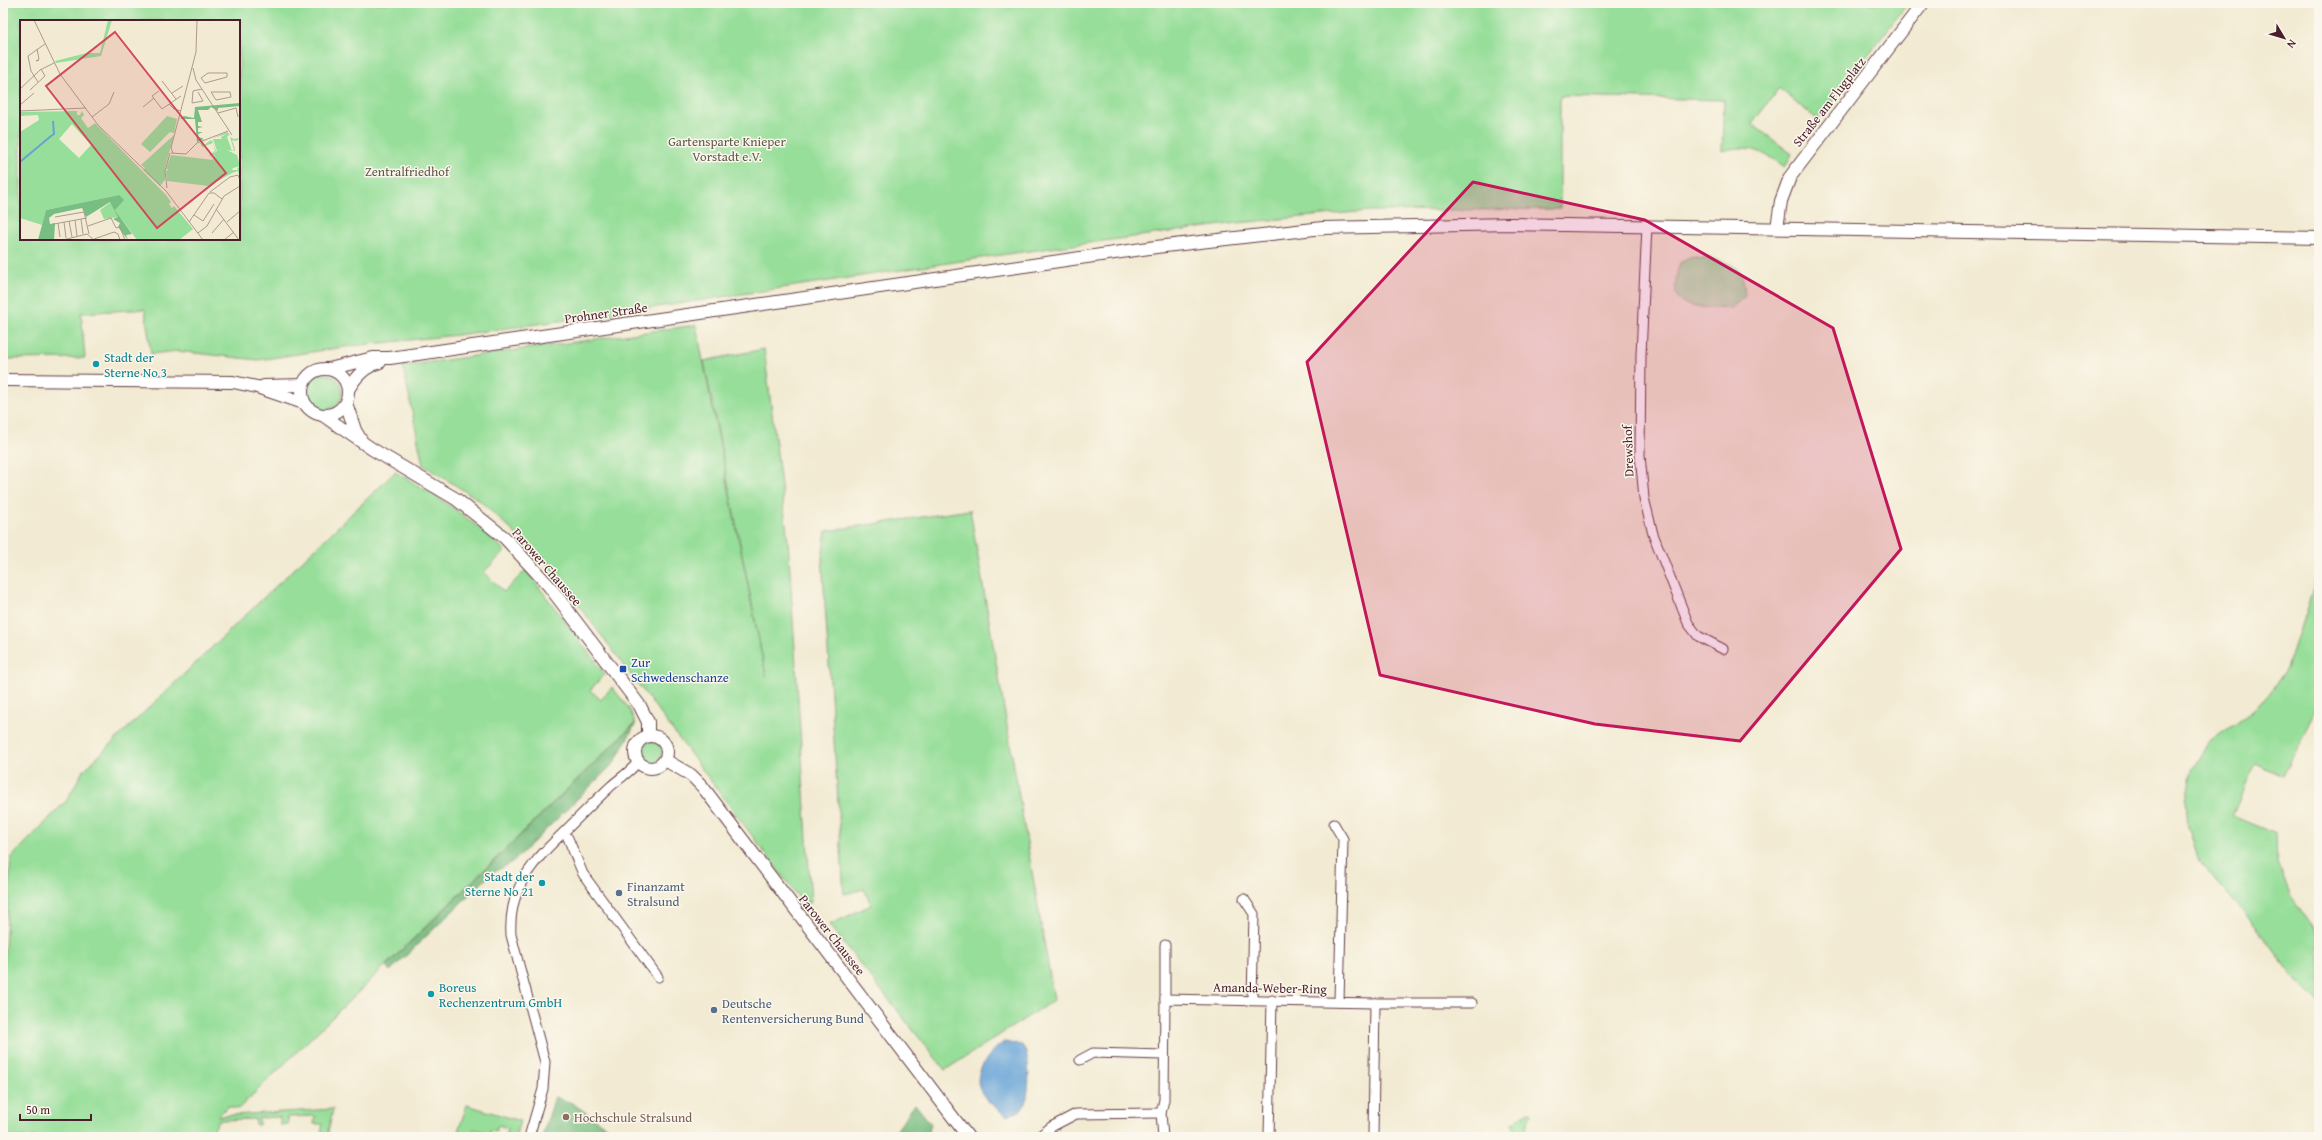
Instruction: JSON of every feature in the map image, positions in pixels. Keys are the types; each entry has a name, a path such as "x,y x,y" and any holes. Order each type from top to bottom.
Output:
{"main road":[{"name":"Straße am Flugplatz","path":"1777,228 1781,201 1790,177 1923,3"},
{"name":"Prohner Straße","path":"329,369 373,358 390,358 1156,247 1322,228 1456,224 1777,228 2319,238"},
{"name":"Prohner Straße","path":"348,390 355,379 370,366 390,358"},
{"path":"257,387 304,403 302,385 313,372 329,369 344,378 348,390 346,403 355,430 362,442"},
{"path":"3,380 219,382 257,387 302,385"},
{"name":"Parower Chaussee","path":"304,403 312,412 324,416 362,442 456,499 489,524 519,552 548,586 640,706 648,722 648,736"},
{"path":"324,416 339,411 346,403"},
{"path":"643,737 659,737 666,745 667,755 665,760 657,767 646,768 638,762 634,751 643,737"},
{"name":"Parower Chaussee","path":"665,760 691,775 702,786 968,1137"}],"street":[{"name":"Drewshof","path":"1647,226 1641,347 1640,455 1644,498 1653,534 1688,623 1698,636 1723,649"},
{"path":"529,1137 543,1090 545,1062 511,935 510,920 517,890 524,875 539,857 612,785 630,772 638,762"},
{"path":"1334,824 1343,839 1339,1002"},
{"path":"568,838 583,874 658,977"},
{"path":"1244,899 1254,914 1252,1000"},
{"path":"1163,1137 1161,1113 1164,1100 1165,945"},
{"name":"Amanda-Weber-Ring","path":"1165,999 1472,1003"},
{"path":"1269,1137 1272,1000"},
{"path":"1373,1137 1375,1002"},
{"path":"1080,1060 1094,1053 1164,1055"},
{"path":"1038,1137 1064,1120 1083,1113 1161,1113"}],"highlighted area":[{"path":"1473,182 1645,220 1833,328 1901,549 1740,741 1595,724 1380,675 1307,362"}],"green space":[{"path":"3,3 1908,3 1818,120 1779,88 1752,124 1792,154 1785,167 1755,150 1740,148 1722,151 1724,100 1560,96 1560,209 1368,211 1237,223 1014,253 603,315 457,335 351,346 258,360 177,351 151,354 145,309 81,313 85,358 3,359"},
{"path":"1692,257 1719,261 1737,269 1742,276 1745,296 1730,309 1704,308 1685,304 1679,299 1676,291 1676,279 1680,263"},
{"path":"696,325 766,676 704,361 764,349 788,541 811,902 805,906 547,563 479,500 423,465 403,366"},
{"path":"328,374 337,379 341,385 341,399 337,405 328,410 320,410 311,405 307,399 306,388 311,379 317,375"},
{"path":"395,472 453,508 505,551 484,572 504,592 526,570 605,674 590,690 601,700 612,687 630,710 635,723 238,1109 228,1106 218,1116 333,1109 327,1137 320,1137 323,1124 314,1124 315,1116 288,1117 288,1124 280,1125 280,1117 259,1118 259,1125 256,1125 255,1119 219,1120 210,1137 3,1137 3,977 11,858 67,800 83,771"},
{"path":"970,510 1054,1000 945,1070 829,925 871,905 864,889 844,894 822,558 826,531"},
{"path":"2319,571 2319,703 2283,776 2256,763 2232,816 2276,834 2277,863 2291,896 2319,936 2319,1003 2296,980 2258,929 2199,861 2188,827 2186,800 2192,770 2208,743 2254,710 2269,694 2287,668"},
{"path":"636,723 614,763 515,860 491,874 390,971 386,966"},
{"path":"651,741 659,744 662,752 659,760 651,763 643,760 640,752 643,744"},
{"name":"Hochschule Stralsund","path":"555,1097 572,1103 621,1137 542,1137"},
{"path":"915,1104 931,1124 926,1137 892,1137"},
{"path":"467,1105 520,1121 515,1137 506,1134 508,1128 498,1125 496,1131 490,1130 488,1137 484,1137 485,1132 474,1129 472,1135 466,1133 464,1137 456,1137"},
{"path":"1528,1111 1532,1113 1527,1124 1527,1133 1529,1136 1535,1137 1518,1137 1512,1123"}],"water":[{"path":"1004,1042 1022,1045 1027,1057 1029,1074 1027,1098 1024,1107 1018,1112 1007,1116 985,1098 978,1083 984,1063 989,1056"}],"place":[{"name":"Stadt der Sterne No 3","path":"96,364"},
{"name":"Zur Schwedenschanze","path":"623,669"},
{"name":"Stadt der Sterne No 21","path":"542,883"},
{"name":"Finanzamt Stralsund","path":"619,893"},
{"name":"Boreus Rechenzentrum GmbH","path":"431,994"},
{"name":"Deutsche Rentenversicherung Bund","path":"714,1010"},
{"name":"Hochschule Stralsund","path":"566,1117"}],"park label":[{"name":"Gartensparte Knieper Vorstadt e.V.","path":"727,148"},
{"name":"Zentralfriedhof","path":"407,171"}]}
